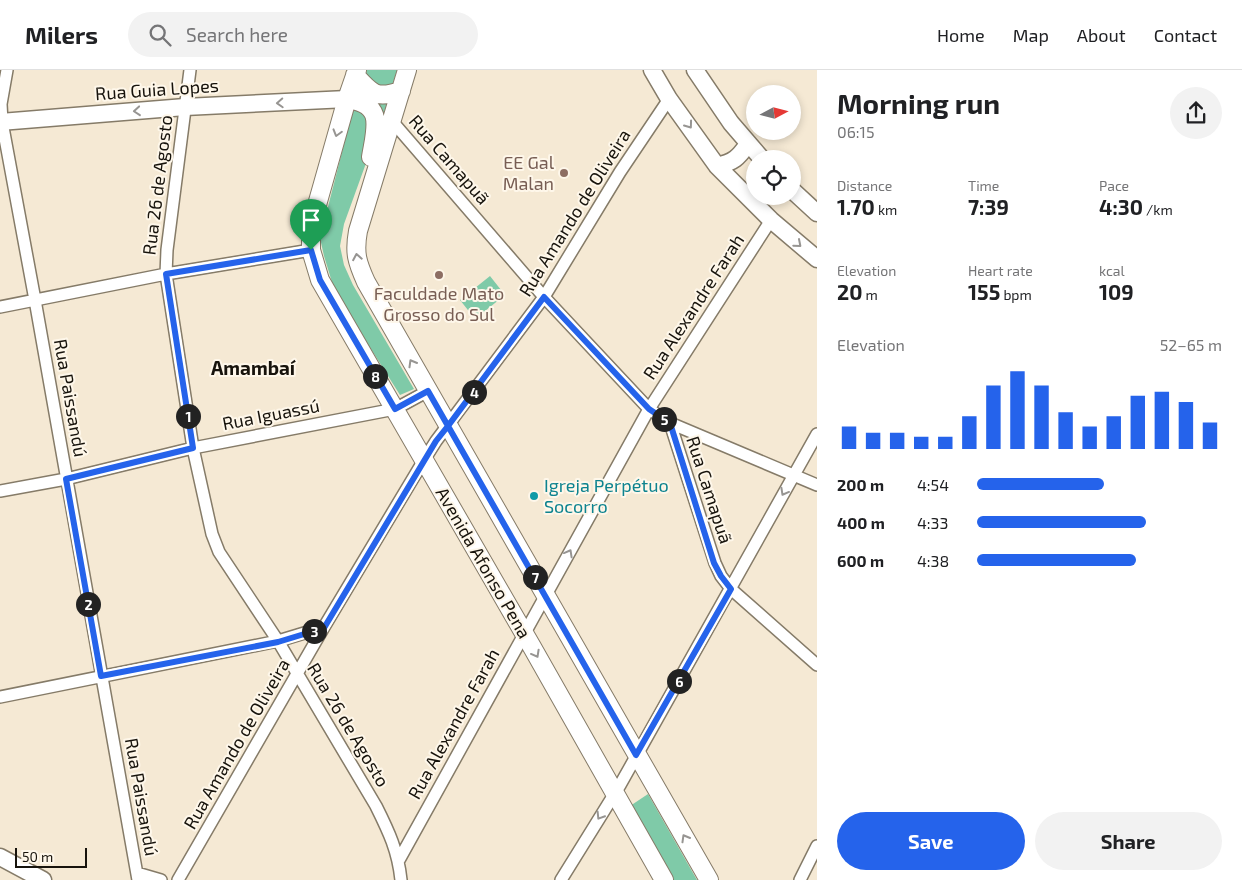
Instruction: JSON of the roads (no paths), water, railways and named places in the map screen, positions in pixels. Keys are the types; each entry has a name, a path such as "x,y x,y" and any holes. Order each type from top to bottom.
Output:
{"main road":[{"path":"358,231 407,70"},
{"path":"652,70 669,98 718,166 771,220 817,259"},
{"path":"695,70 731,123 754,150"},
{"path":"356,73 368,89 376,94 386,96 401,91"},
{"name":"Avenida Afonso Pena","path":"356,73 346,99 311,226 311,250 320,280 664,880"},
{"name":"Rua Guia Lopes","path":"1,122 185,107 346,99"},
{"path":"346,99 361,101 371,109 376,117 375,135 355,246 357,262 366,282 709,880"},
{"path":"718,166 739,157 748,144"},
{"path":"801,198 817,213"},
{"path":"1,861 43,880"}],"street":[{"name":"Rua Paissandú","path":"7,70 1,104 1,122 35,300 137,877"},
{"name":"Rua 26 de Agosto","path":"190,70 167,250 166,274 193,448 206,512 219,552 298,674 376,806 388,829 399,860 401,880"},
{"name":"Rua Amando de Oliveira","path":"178,880 424,460 544,297 620,172 669,98"},
{"name":"Rua Camapuã","path":"392,121 544,297 649,409 670,423 714,563 721,576 731,589 817,665"},
{"name":"Rua Alexandre Farah","path":"399,860 649,409 771,220"},
{"path":"0,307 166,274 311,250"},
{"name":"Rua Iguassú","path":"0,491 66,479 193,448 395,409 428,391"},
{"path":"670,423 817,485"},
{"path":"561,880 614,794 817,434"},
{"path":"0,697 278,642 324,628"},
{"path":"800,880 817,846"},
{"path":"137,877 161,880"}],"place":[{"name":"EE Gal Malan","path":"564,173"},
{"name":"Faculdade Mato Grosso do Sul","path":"439,275"},
{"name":"Igreja Perpétuo Socorro","path":"534,496"}],"district":[{"name":"Amambaí","path":"253,368"}]}
